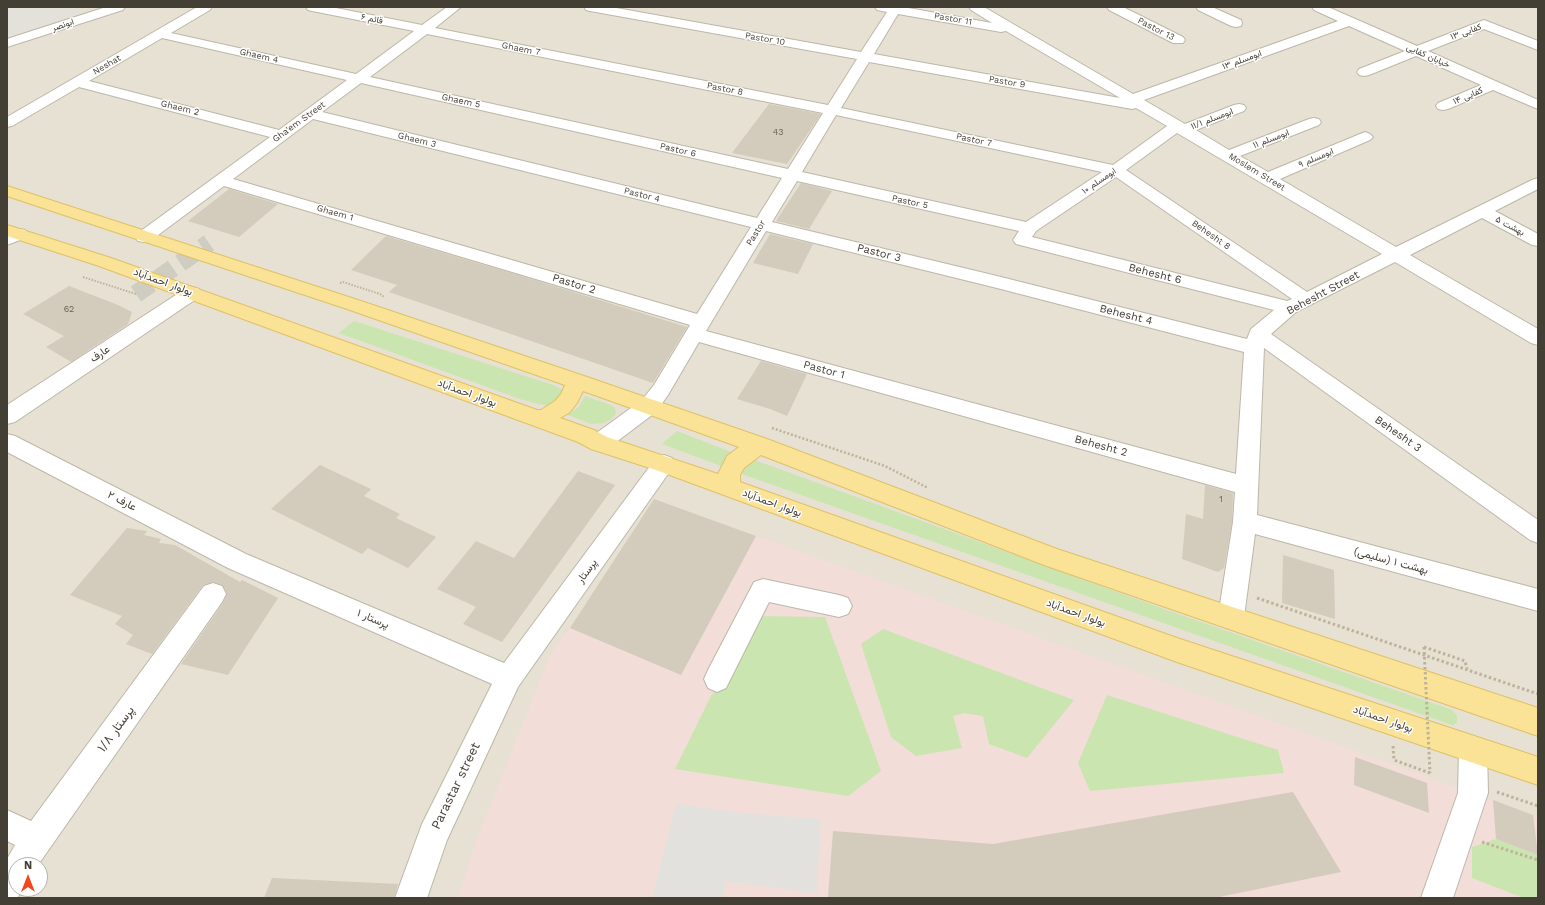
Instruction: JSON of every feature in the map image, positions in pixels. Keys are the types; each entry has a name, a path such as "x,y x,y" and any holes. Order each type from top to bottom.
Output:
{"main road":[{"path":"7,190 144,237 354,304 649,406 760,445 1053,558 1538,722"},
{"name":"بولوار احمدآباد","path":"11,235 105,262 537,418 586,436 599,443 664,464 1177,650 1538,771"},
{"path":"537,418 546,417 562,407 570,398 577,381"},
{"path":"728,488 729,475 735,462 746,453 760,445"}],"street":[{"name":"Neshat","path":"7,123 206,7"},
{"name":"Gha'em Street","path":"144,237 455,7"},
{"name":"Pastor 10","path":"590,7 865,56"},
{"name":"Moslem Street","path":"975,7 1134,99 1538,338"},
{"name":"Pastor 13","path":"1113,7 1178,40"},
{"path":"1202,7 1236,23"},
{"name":"خیابان کفایی","path":"1318,7 1538,105"},
{"name":"ابونصر","path":"7,43 113,8"},
{"name":"قائم ۶","path":"316,8 424,30"},
{"name":"Pastor 11","path":"890,8 1012,29"},
{"name":"Pastor","path":"599,443 649,406 661,390 697,328 865,56 890,8"},
{"name":"ابومسلم ۱۳","path":"1134,99 1350,21"},
{"name":"کفایی ۱۳","path":"1364,72 1484,24 1538,46"},
{"name":"Ghaem 7","path":"424,30 619,68"},
{"name":"Ghaem 4","path":"160,34 358,79"},
{"name":"Pastor 9","path":"865,56 1148,108"},
{"name":"Pastor 8","path":"619,68 832,110"},
{"name":"Ghaem 5","path":"358,79 565,124"},
{"name":"Ghaem 2","path":"77,82 282,135"},
{"name":"کفایی ۱۴","path":"1444,106 1493,85"},
{"name":"ابومسلم ۱۱/۱","path":"1181,127 1239,108"},
{"name":"Pastor 7","path":"832,110 1116,170"},
{"name":"Ghaem 3","path":"310,114 523,166"},
{"name":"ابومسلم ۱۱","path":"1229,155 1314,122"},
{"name":"Pastor 6","path":"565,124 791,176"},
{"name":"ابومسلم ۱۰","path":"1025,234 1116,170 1181,127"},
{"name":"ابومسلم ۹","path":"1268,178 1365,137"},
{"name":"Pastor 4","path":"523,166 761,224"},
{"name":"Behesht 8","path":"1116,170 1297,304"},
{"name":"Pastor 5","path":"791,176 1025,234"},
{"name":"Ghaem 1","path":"221,180 448,246"},
{"name":"Behesht Street","path":"1256,341 1297,304 1538,183"},
{"name":"بهشت ۵","path":"1482,211 1538,241"},
{"name":"Pastor 3","path":"761,224 997,282"},
{"name":"Behesht 6","path":"1025,234 1297,304"},
{"name":"Pastor 2","path":"448,246 697,328"},
{"name":"Behesht 4","path":"997,282 1256,341"},
{"name":"عارف","path":"7,416 192,293"},
{"name":"Pastor 1","path":"697,328 955,406"},
{"path":"1231,617 1245,522 1256,341"},
{"name":"Behesht 3","path":"1256,341 1538,533"},
{"name":"Behesht 2","path":"955,406 1247,486"},
{"name":"عارف ۲","path":"7,442 237,561"},
{"name":"پرستار","path":"510,678 664,464"},
{"name":"بهشت ۱ (سلیمی)","path":"1245,522 1538,600"},
{"name":"پرستار ۱","path":"237,561 510,678"},
{"path":"717,679 763,590 839,606"},
{"name":"پرستار ۱/۸","path":"25,857 213,594"},
{"name":"Parastar street","path":"412,898 433,834 510,678"},
{"path":"1437,898 1473,793 1473,750"},
{"path":"7,825 36,840"}],"path":[{"path":"83,277 136,294"},
{"path":"1235,591 1538,694"},
{"path":"1392,722 1394,760 1430,773 1424,647 1465,661 1467,669"},
{"path":"1474,784 1538,806"},
{"path":"1459,834 1538,860"}],"shaded area":[{"path":"7,7 1538,7 1538,898 7,898"},
{"path":"7,7 74,7 85,13 7,38"},
{"path":"654,499 1538,817 1538,898 458,898 473,849 550,655 570,628"},
{"path":"676,804 744,813 821,819 817,893 725,881 724,898 652,898"}],"green space":[{"path":"354,321 553,385 565,391 551,406 520,399 339,333"},
{"path":"585,396 611,405 615,408 616,414 604,423 591,424 566,414 578,408"},
{"path":"677,431 736,454 727,468 662,444"},
{"path":"749,458 1161,608 1452,710 1457,716 1457,723 1452,725 739,473"},
{"path":"756,616 825,617 881,771 848,796 675,769 712,694 723,686"},
{"path":"883,629 1074,700 1027,758 989,744 983,716 964,713 953,716 962,748 916,756 891,737 861,644"},
{"path":"1107,695 1278,750 1284,773 1090,791 1078,763"},
{"path":"1496,839 1538,855 1538,898 1524,898 1472,878 1472,847"}],"building":[{"path":"769,104 821,114 787,164 732,153"},
{"path":"801,183 832,191 809,229 776,221"},
{"path":"229,189 278,204 239,237 188,221"},
{"path":"770,234 813,244 798,274 753,263"},
{"path":"386,236 687,327 653,383 389,292 397,285 351,270"},
{"path":"69,286 132,312 128,324 71,362 46,347 64,336 23,314"},
{"path":"761,361 807,374 787,416 737,399"},
{"path":"320,465 371,489 364,496 400,514 396,518 436,537 408,568 368,548 362,554 271,509"},
{"path":"578,471 615,485 502,642 463,624 476,607 437,589 476,541 514,558"},
{"path":"1205,485 1233,493 1232,522 1224,568 1218,572 1182,559 1186,514 1203,519"},
{"path":"654,499 756,536 681,675 570,628"},
{"path":"127,528 147,531 144,535 161,539 159,543 175,545 240,582 242,580 278,598 228,675 181,664 223,603 227,593 222,585 213,582 203,585 152,654 126,644 133,635 115,624 122,616 70,595"},
{"path":"1283,555 1334,570 1335,619 1282,603"},
{"path":"1355,757 1427,783 1429,813 1354,785"},
{"path":"1293,792 1341,872 1214,898 828,898 833,831 993,844"},
{"path":"1493,800 1533,815 1538,855 1496,839"},
{"path":"272,878 398,884 394,898 264,898"}],"tunnel":[{"path":"136,294 209,243"}]}
